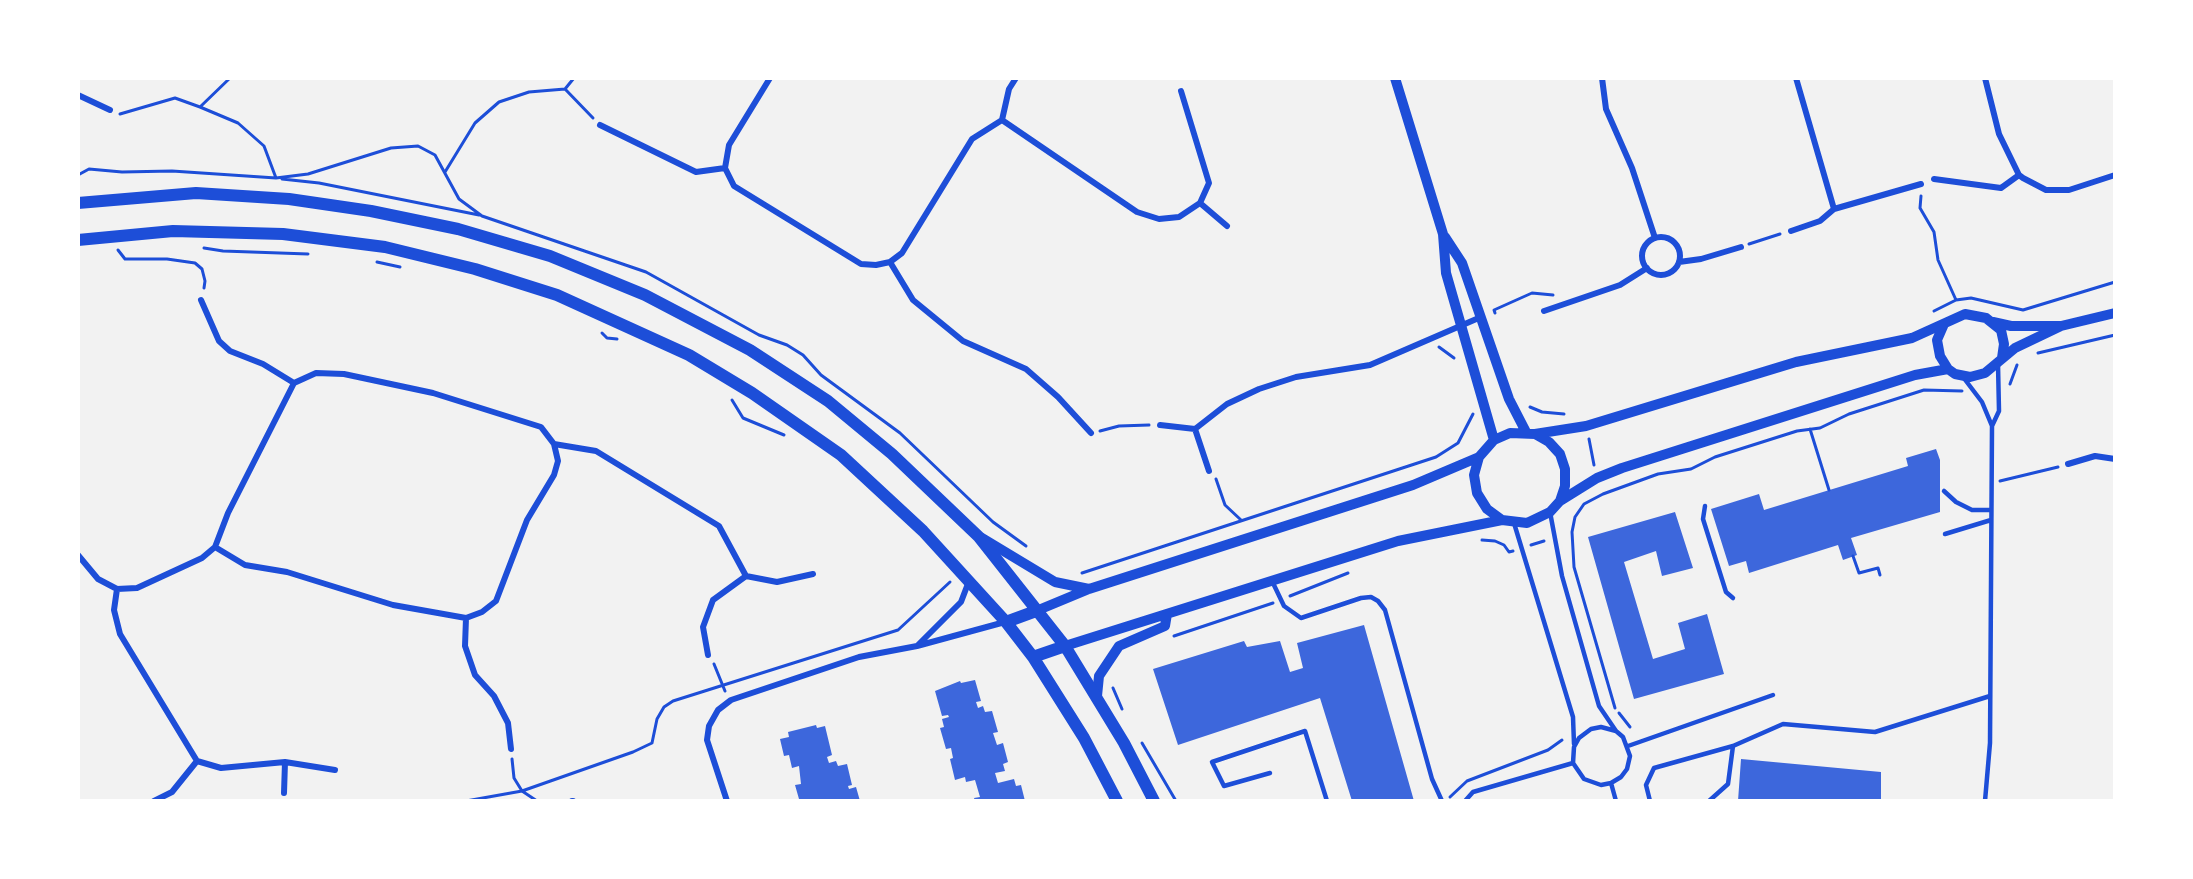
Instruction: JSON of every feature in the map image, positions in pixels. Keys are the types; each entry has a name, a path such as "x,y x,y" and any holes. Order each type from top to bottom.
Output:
{"main road":[{"path":"78,202 196,194 289,199 371,211 458,229 550,256 645,295 750,350 828,401 865,431 979,537 1065,646 1097,696 1154,801"},
{"path":"78,240 173,231 283,234 385,247 475,268 557,295 689,355 761,399 841,455 923,531 1006,622 1033,657 1084,738 1117,801"},
{"path":"1006,622 1036,611"},
{"path":"1033,657 1065,646"}],"street":[{"path":"770,78 729,145 725,168 734,186 861,264 876,265 890,262 902,253 972,139 1002,120 1009,89 1016,78"},
{"path":"1395,78 1443,234 1446,273 1494,440"},
{"path":"1602,78 1606,109 1632,168 1655,238"},
{"path":"1796,78 1834,209"},
{"path":"1985,78 1999,134 2019,175 2046,190 2069,190 2115,175"},
{"path":"1002,120 1137,212 1159,219 1179,217 1200,203 1209,183 1181,91"},
{"path":"78,95 110,110"},
{"path":"600,125 696,172 725,168"},
{"path":"1934,179 2001,188 2019,175"},
{"path":"1791,231 1821,221 1834,209 1921,184"},
{"path":"1200,203 1227,226"},
{"path":"1443,234 1462,263 1509,399 1531,434 1549,442 1560,454 1565,470 1565,486 1560,501"},
{"path":"1663,237 1674,242 1679,249 1679,262 1674,270 1665,274 1655,274 1643,263 1643,251 1655,238 1663,237"},
{"path":"1679,262 1701,259 1741,247"},
{"path":"890,262 913,300 963,341 1026,369 1058,397 1090,433"},
{"path":"1544,311 1620,285 1647,268"},
{"path":"201,300 219,341 230,351 263,364 294,383"},
{"path":"1479,457 1474,475 1477,494 1487,509 1502,520 1514,523 1539,519 1550,512 1560,501 1596,478 1915,375 1948,369 1963,376 1978,376 2015,348 2061,326 2115,313"},
{"path":"1036,611 1089,589 1413,485 1479,457 1494,440 1510,433 1531,434 1586,426 1796,362 1912,338 1957,316 1972,314 2011,326 2061,326"},
{"path":"1160,425 1195,429 1227,404 1259,389 1296,377 1370,365 1480,317"},
{"path":"1993,322 2003,338 2000,361"},
{"path":"1944,324 1938,333 1937,346 1948,369"},
{"path":"78,555 98,579 117,589 137,588 202,558 215,547 228,513 294,383 316,373 344,374 433,393 542,427 554,444 558,461 554,476 526,520 496,601 482,612 466,618 393,605 287,572 245,565 215,547"},
{"path":"1195,429 1209,471"},
{"path":"554,444 596,451 719,526 746,576"},
{"path":"2068,464 2095,456 2115,459"},
{"path":"1065,646 1398,541 1502,520"},
{"path":"979,537 1055,582 1089,589"},
{"path":"708,655 703,627 713,600 746,576 777,582 813,574"},
{"path":"916,646 961,602 969,581"},
{"path":"117,589 114,610 120,634 197,761 221,768 285,762 335,770"},
{"path":"1097,696 1099,676 1119,646 1165,626 1167,614"},
{"path":"466,618 465,646 475,675 494,696 508,723 511,749"},
{"path":"727,801 707,741 709,726 718,711 730,700 859,657 916,646 1006,622"},
{"path":"154,801 172,792 197,761"},
{"path":"285,762 285,793"}],"lane":[{"path":"1985,801 1990,696 1992,426 1999,411 2000,361"},
{"path":"1963,376 1973,389 1992,426"},
{"path":"1944,491 1956,502 1972,510 1991,510"},
{"path":"1705,506 1703,519 1726,592 1733,598"},
{"path":"1514,523 1573,719 1573,763 1584,779 1601,785 1611,783 1621,777 1627,769 1630,756 1628,746 1602,711 1562,576 1550,512"},
{"path":"1945,534 1991,520"},
{"path":"1272,581 1284,606 1301,618 1361,598 1371,597 1378,601 1384,610 1432,779 1442,801"},
{"path":"1628,746 1773,695"},
{"path":"1650,801 1646,785 1654,768 1733,746 1783,724 1875,732 1990,696"},
{"path":"1574,747 1579,738 1591,729 1601,727 1616,731"},
{"path":"1270,774 1224,786 1212,762 1305,731 1328,801"},
{"path":"1709,801 1728,784 1733,746"},
{"path":"1465,801 1473,792 1573,763"},
{"path":"1611,783 1616,801"}],"path":[{"path":"200,107 230,78"},
{"path":"445,172 475,123 499,102 529,92 565,89 574,78"},
{"path":"565,89 600,125"},
{"path":"110,110 122,115 175,98 200,107 238,123 264,146 276,178"},
{"path":"276,178 308,174 391,148 418,146 435,155 459,199 482,216"},
{"path":"78,176 89,170 172,171 319,183 482,216 646,272 759,335 787,345 803,355 821,375 900,433 993,522 1030,549"},
{"path":"1920,208 1934,232 1938,260 1956,300"},
{"path":"1741,247 1791,231"},
{"path":"203,247 223,251 312,254"},
{"path":"108,250 128,248"},
{"path":"117,249 125,259 167,259 195,263 202,270 205,281 201,300"},
{"path":"366,260 410,270"},
{"path":"1498,321 1494,310 1532,293 1553,294 1562,305"},
{"path":"597,327 607,338 627,340"},
{"path":"2031,355 2115,335"},
{"path":"1434,337 1440,349 1453,355 1457,366"},
{"path":"1999,388 2009,388 2016,365 2024,360"},
{"path":"1641,740 1614,708 1574,567 1572,532 1575,517 1584,504 1603,494 1658,474 1690,469 1714,457 1810,429 1924,390 1956,392 1973,389"},
{"path":"730,396 743,418 794,438"},
{"path":"1080,574 1436,457 1458,443 1469,426 1474,409"},
{"path":"1090,433 1119,426 1160,425"},
{"path":"1586,426 1596,478 1603,494"},
{"path":"1810,429 1829,490"},
{"path":"1992,483 2068,464"},
{"path":"1209,471 1213,471 1225,505 1241,520"},
{"path":"1853,556 1858,573 1878,568 1880,575"},
{"path":"466,801 522,791 652,743 657,719 664,707 673,701 898,630 951,584 948,577"},
{"path":"708,655 716,667 721,686 730,700"},
{"path":"1602,711 1614,708"},
{"path":"1448,801 1467,781 1560,744 1564,736 1563,723 1573,719"},
{"path":"511,749 514,777 522,791 537,801"}],"building":[{"path":"1936,449 1940,460 1940,512 1851,538 1857,555 1843,560 1838,545 1749,573 1746,561 1729,566 1711,509 1759,494 1764,510 1908,466 1906,458"},
{"path":"1675,512 1693,568 1662,576 1656,551 1624,562 1653,659 1685,649 1678,623 1707,614 1724,674 1634,699 1588,537"},
{"path":"1364,625 1414,801 1352,801 1320,698 1178,745 1153,669 1244,641 1247,647 1280,641 1290,672 1303,668 1297,643"},
{"path":"975,680 981,701 976,702 978,708 983,706 985,712 992,711 998,732 993,733 997,745 1003,743 1008,762 1003,764 1005,771 995,773 998,783 1014,779 1016,786 1021,785 1025,801 975,801 974,798 980,797 975,780 966,782 965,777 955,780 950,759 953,758 951,748 946,749 940,728 944,727 942,719 949,717 948,715 942,716 935,691 960,681 961,683"},
{"path":"816,725 817,728 825,726 832,755 827,757 829,763 836,761 838,766 847,764 852,785 848,786 849,789 856,787 860,801 799,799 795,785 801,784 799,766 792,768 789,755 784,756 780,739 789,737 788,732"},
{"path":"1741,759 1881,772 1881,801 1738,801"}]}
